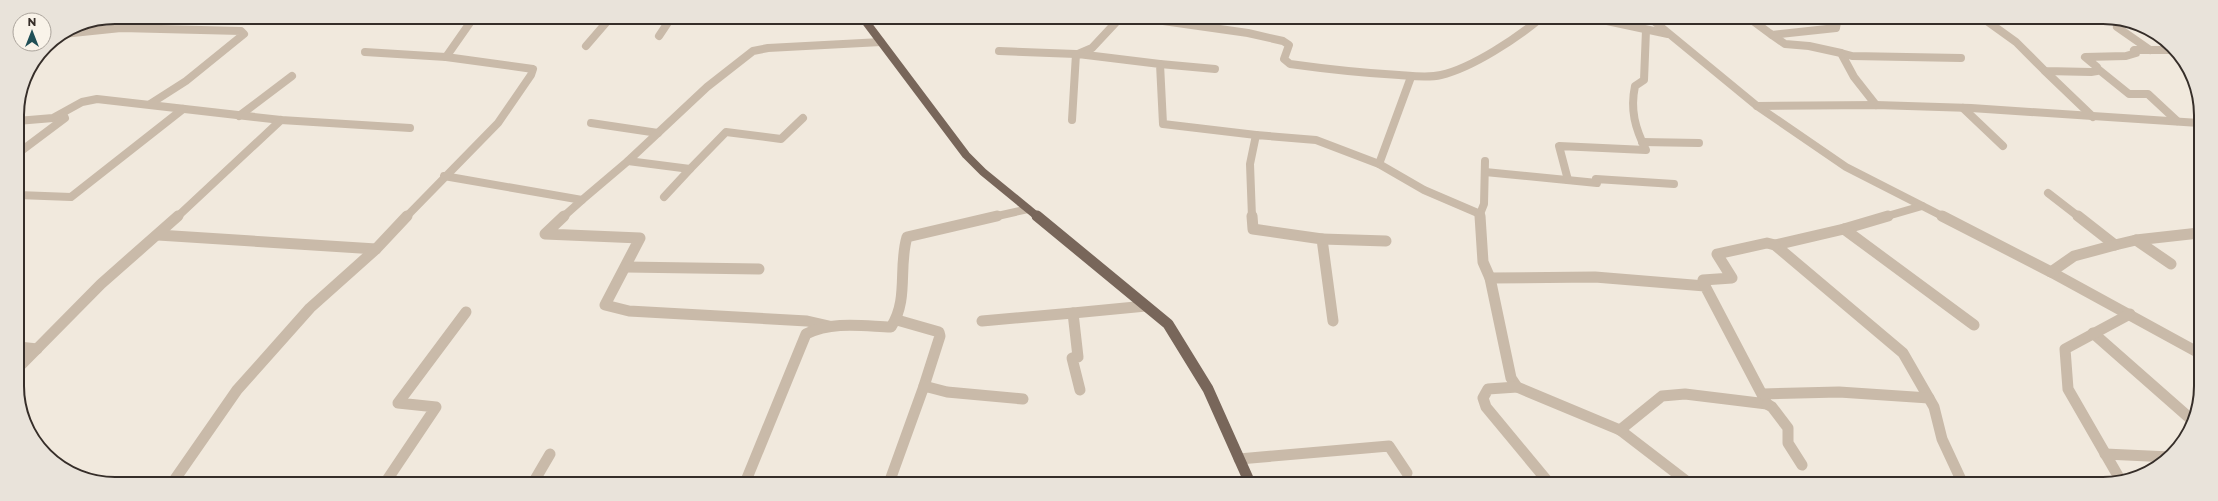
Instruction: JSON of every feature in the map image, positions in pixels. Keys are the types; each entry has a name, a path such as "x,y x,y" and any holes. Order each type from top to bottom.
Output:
{"main road":[{"path":"867,24 966,155 983,172 1168,324 1208,389 1247,477"}],"street":[{"path":"446,57 469,24"},
{"path":"586,46 606,24"},
{"path":"659,36 668,24"},
{"path":"1077,54 1092,48 1114,24"},
{"path":"1186,24 1283,41 1289,45 1284,59 1290,64 1349,72 1411,77 1442,75 1479,59 1527,30 1534,24"},
{"path":"1620,24 1669,35"},
{"path":"1657,24 1757,106 1846,167 2051,272 2194,350"},
{"path":"1757,24 1785,44 1809,46 1852,56 1961,58"},
{"path":"1772,35 1836,28 1837,24"},
{"path":"1991,24 2016,42 2093,117"},
{"path":"73,34 85,34 115,29 158,27 241,31 244,34 186,81 150,104"},
{"path":"2117,27 2150,50"},
{"path":"1568,180 1559,146 1646,150 1633,124 1632,98 1635,86 1644,80 1646,30"},
{"path":"830,326 807,321 630,311 606,305 640,238 545,234 628,161 707,87 754,51 768,48 881,42"},
{"path":"2166,50 2134,50 2136,53 2126,56 2085,57 2129,94 2148,94 2177,121"},
{"path":"999,51 1077,54 1215,69"},
{"path":"176,477 237,390 310,308 376,249 444,176 498,123 531,75 533,69 446,57 365,52"},
{"path":"1841,53 1854,77 1876,105"},
{"path":"1072,120 1072,102 1077,54"},
{"path":"1160,64 1163,124 1256,135 1316,140 1379,164 1424,190 1480,214"},
{"path":"2045,71 2091,72 2098,69"},
{"path":"239,116 292,76"},
{"path":"1379,164 1411,77"},
{"path":"24,121 42,120 62,114 79,103 93,99 150,104 281,120 410,128"},
{"path":"1757,106 1876,105 1963,108 2194,123"},
{"path":"1963,108 2003,146"},
{"path":"24,194 71,197 183,109"},
{"path":"24,149 65,118 62,114"},
{"path":"664,197 726,132 781,139 803,118"},
{"path":"24,362 101,284 158,235 281,120"},
{"path":"591,123 658,133"},
{"path":"1256,135 1250,164 1253,229 1322,239 1386,241"},
{"path":"1642,142 1699,143"},
{"path":"628,161 690,169"},
{"path":"1486,161 1484,204 1480,214 1483,222 1480,244 1485,271 1490,278 1511,378 1517,386"},
{"path":"1485,172 1597,183 1596,180 1674,184"},
{"path":"444,176 582,200"},
{"path":"2048,193 2115,245"},
{"path":"1775,245 1844,229 1922,206"},
{"path":"747,477 806,334 816,328 830,326 891,327 897,320 902,304 903,247 907,237 1028,209"},
{"path":"1844,229 1974,325"},
{"path":"2051,272 2074,256 2136,240 2194,234"},
{"path":"158,235 376,249"},
{"path":"1322,239 1333,321"},
{"path":"2136,240 2171,264"},
{"path":"1802,466 1788,442 1788,428 1765,399 1705,286 1703,280 1732,278 1717,254 1767,243 1775,245 1903,353 1934,407 1942,439 1960,477"},
{"path":"626,267 759,269"},
{"path":"1490,278 1595,278 1705,286"},
{"path":"982,321 1146,306"},
{"path":"389,477 436,407 398,403 466,312"},
{"path":"1073,313 1078,357 1072,358 1080,390"},
{"path":"2118,476 2068,389 2065,349 2130,314"},
{"path":"891,477 924,386 940,336 939,332 897,320"},
{"path":"2093,333 2189,417"},
{"path":"24,348 37,349"},
{"path":"924,386 947,392 1023,399"},
{"path":"1543,477 1486,407 1483,398 1488,389 1517,386 1620,430 1680,477"},
{"path":"1620,430 1662,396 1685,394 1765,399 1839,392 1929,398"},
{"path":"1239,459 1389,446 1407,473"},
{"path":"537,477 550,454"},
{"path":"2105,454 2161,457"}]}
